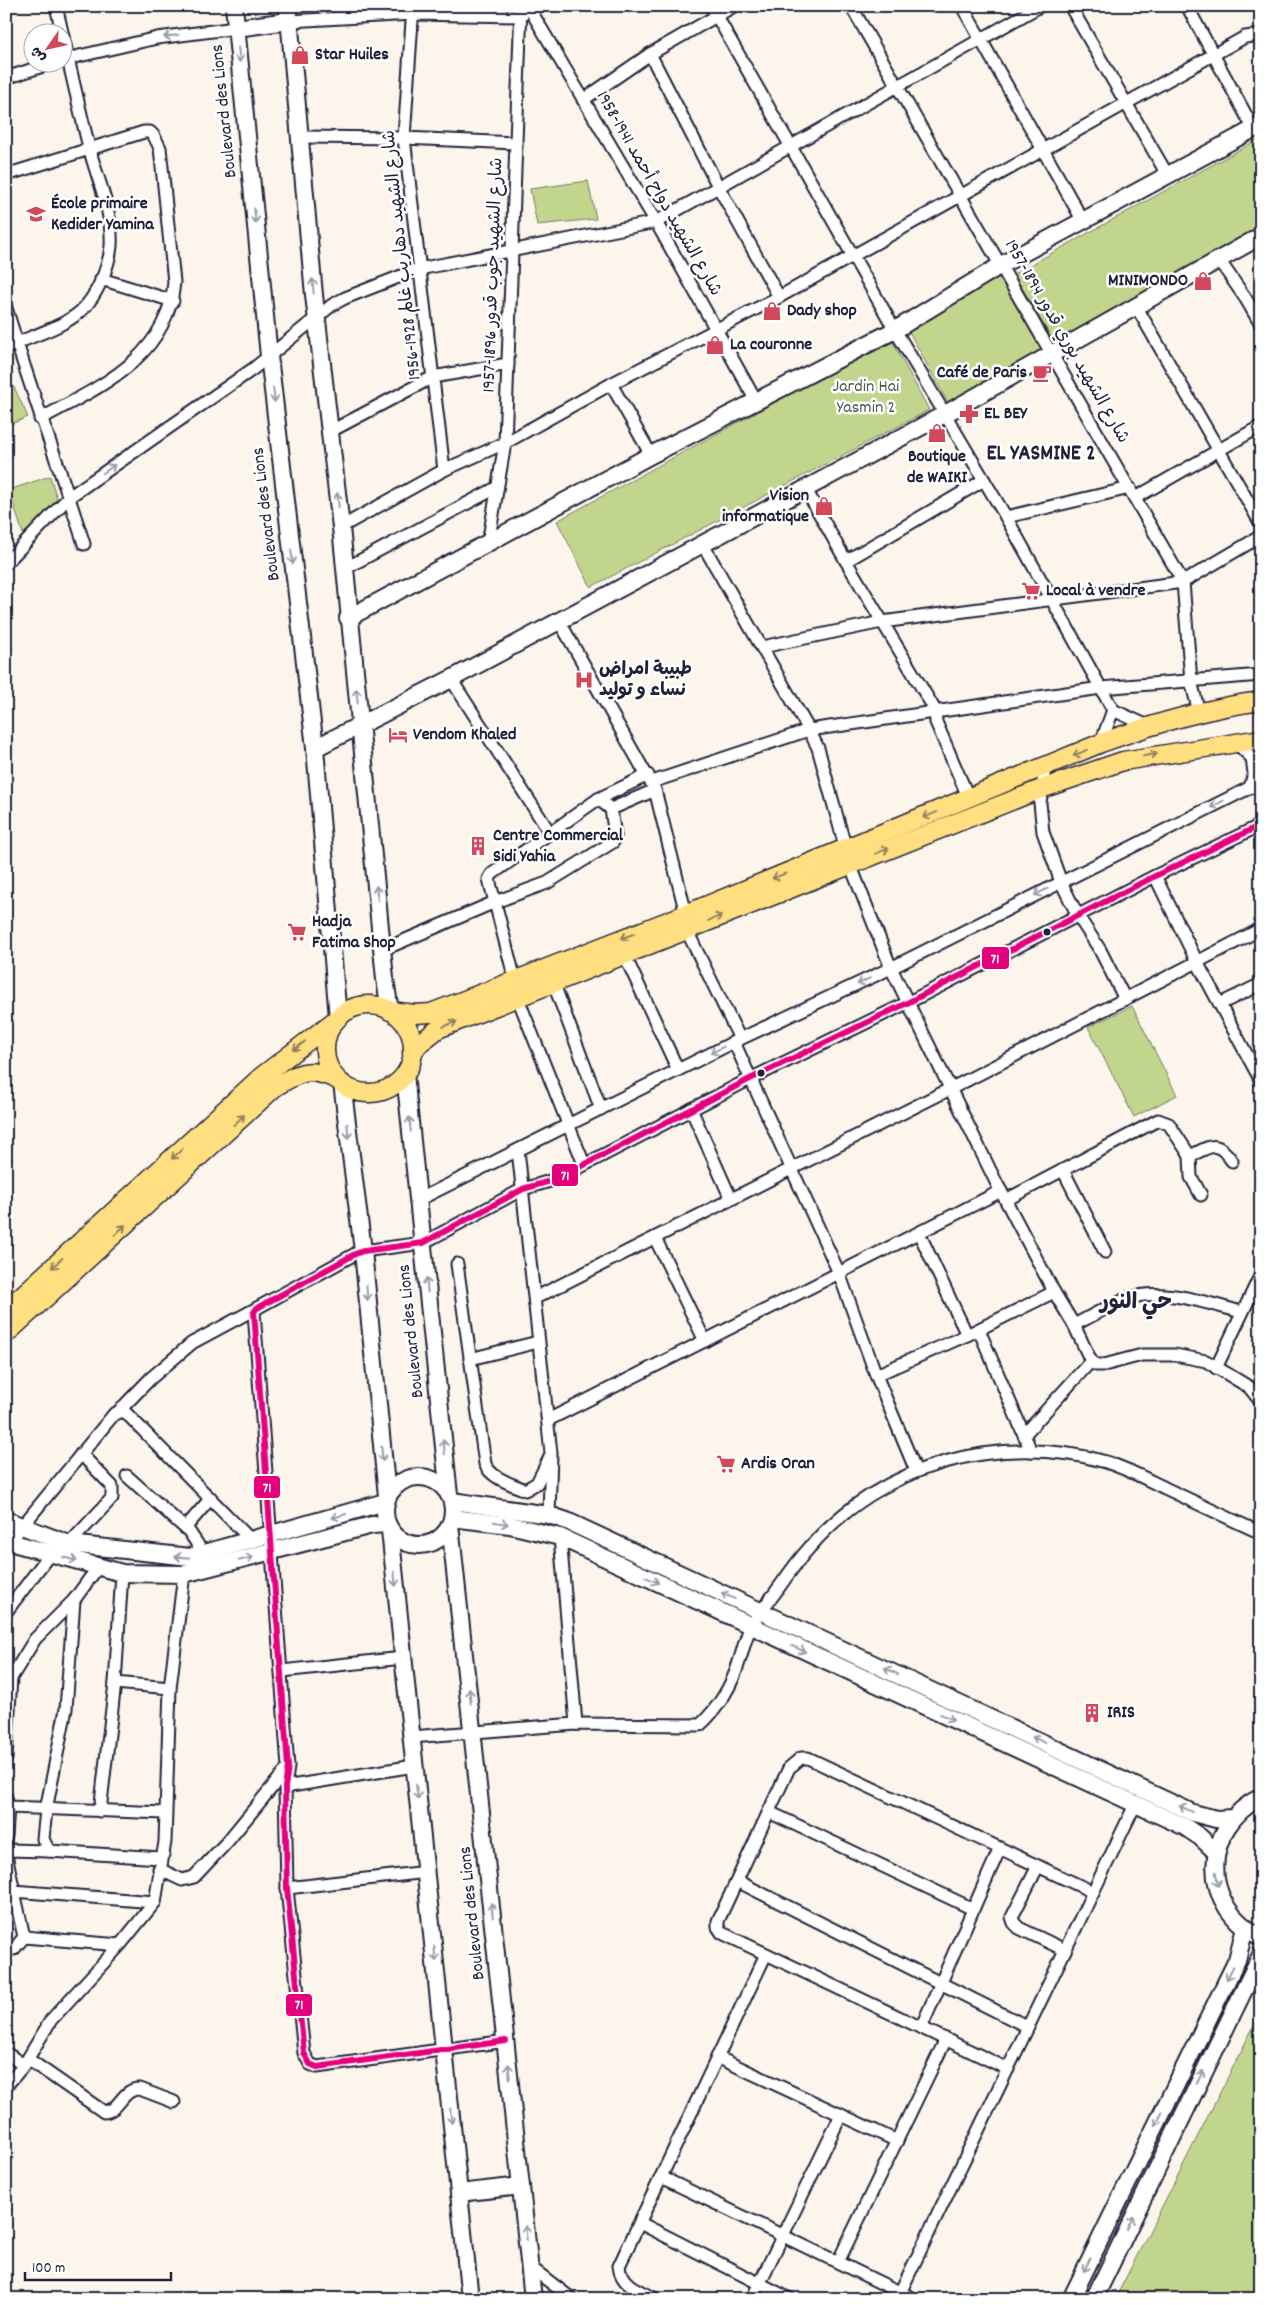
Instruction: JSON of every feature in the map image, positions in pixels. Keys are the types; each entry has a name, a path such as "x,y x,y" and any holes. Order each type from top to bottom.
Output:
{"main road":[{"name":"Boulevard des Lions","path":"234,6 269,356 315,748 338,1018"},
{"path":"6,1334 275,1087 303,1072 322,1072 359,1091 380,1091 398,1082 405,1074 412,1053 412,1040 408,1028 390,1010 382,950 317,318 288,14 236,28"},
{"path":"348,618 651,455 895,330 1001,265 1257,127"},
{"path":"315,748 451,679 558,619 945,414 1261,236"},
{"path":"848,857 969,799 1101,743 1148,726 1199,712 1261,701"},
{"path":"6,1310 262,1076 345,1012 363,1005 414,1014 431,1013 516,988 848,857 1123,761 1261,739"},
{"path":"412,1053 420,1043 438,1029 516,988 552,982 624,954 686,922"},
{"path":"338,1018 328,1034 325,1054 332,1072 340,1081 363,1251 386,1499 384,1513 388,1527 404,1658 470,2299"},
{"name":"Boulevard des Lions","path":"405,1074 450,1498"},
{"path":"7,1543 122,1573 184,1574 273,1552 372,1524 388,1527 400,1540 419,1545 438,1540 451,1521 450,1498 436,1481 418,1476 400,1482 386,1499 272,1536 190,1557 69,1544 14,1523"},
{"path":"450,1498 549,1515 762,1612 1192,1813 1216,1819 1233,1818"},
{"name":"Boulevard des Lions","path":"451,1521 533,2299"},
{"path":"451,1521 510,1524 560,1537 1193,1832 1216,1852"},
{"path":"1261,1797 1241,1809 1222,1834 1216,1852 1215,1873 1220,1894 1230,1912 1245,1927 1261,1937"},
{"path":"1070,2299 1237,1960 1245,1927"},
{"path":"1094,2299 1261,1955"},
{"path":"459,2193 521,2186"}],"street":[{"path":"56,6 59,22"},
{"path":"583,100 714,11 734,6"},
{"name":"شارع الشهيد بوري قدور 1894-1957","path":"851,6 1183,582 1191,681 1199,712"},
{"path":"962,6 1083,221"},
{"path":"6,563 69,497 269,356 332,305 419,269 511,253 656,222 719,188 896,85 1040,6"},
{"path":"1070,6 1168,176"},
{"path":"1187,6 1213,54 1257,127"},
{"path":"288,14 524,9"},
{"name":"شارع الشهيد دواح أحمد 1941-1958","path":"524,9 583,100 656,222 756,401"},
{"name":"شارع الشهيد جوب قدور 1896-1957","path":"488,544 505,443 511,253 524,9"},
{"name":"شارع الشهيد دهاريب غالم 1928-1956","path":"413,10 404,138 444,470"},
{"path":"714,11 895,330 1006,516 1050,600 1112,710 1148,726"},
{"path":"72,58 157,38 236,28"},
{"path":"340,527 444,470 505,443 611,384 779,296 961,194 1044,150 1213,54 1245,37 1261,35"},
{"path":"650,54 719,188 779,296"},
{"path":"6,78 24,72"},
{"path":"12,346 61,324 81,311 90,300 101,279 111,248 108,211 69,72"},
{"path":"6,175 144,132 150,132 158,142 174,282 173,301 162,327 145,351 129,367 103,385 40,419"},
{"path":"299,137 404,138 516,143"},
{"path":"1219,260 1246,299 1261,325"},
{"path":"101,279 173,301"},
{"path":"1136,306 1261,524"},
{"path":"6,308 12,346 69,497 84,544"},
{"path":"330,431 434,377 508,364"},
{"path":"611,384 651,455"},
{"path":"1006,516 1132,493 1219,450 1261,426"},
{"path":"846,561 984,480"},
{"path":"344,569 496,488"},
{"path":"805,488 846,561 935,710 936,722 969,799"},
{"path":"762,647 882,622 1183,582 1261,536"},
{"path":"702,543 818,748 848,857 891,968 1003,1195 1054,1292 1074,1325 1091,1361 1096,1365 1104,1365 1142,1355 1175,1355 1206,1361 1249,1388 1261,1402"},
{"path":"558,619 652,782 686,922 737,1040 750,1079 793,1168 839,1273 876,1376 916,1471"},
{"path":"584,1164 516,988 489,879 492,874 598,799 809,730 935,710 1101,688 1261,675"},
{"path":"451,679 550,833"},
{"path":"1101,743 1112,710"},
{"path":"1236,742 1252,758 1254,773 1250,788"},
{"path":"1045,768 1041,789 1040,818 1043,832 1061,882 1078,916 1100,950 1125,999"},
{"path":"611,809 652,782"},
{"path":"418,1200 737,1040 891,968 1261,782"},
{"path":"382,950 495,902 547,883 613,842 615,836 611,809 598,799"},
{"path":"7,1543 14,1523 151,1378 192,1342 363,1251 423,1243 523,1189 557,1179 750,1079 907,1003 1155,876 1261,825"},
{"path":"1155,876 1197,962 1258,1067 1261,1081"},
{"path":"535,1298 950,1089 1261,929"},
{"path":"624,954 678,1070"},
{"path":"552,982 601,1109"},
{"path":"1220,1004 1261,984"},
{"path":"691,1109 731,1199"},
{"path":"548,1420 919,1233 1063,1170 1158,1120 1169,1124 1190,1156 1190,1177 1201,1195"},
{"path":"1190,1156 1212,1145 1224,1149 1232,1161"},
{"path":"518,1150 551,1453 549,1515"},
{"path":"1063,1170 1106,1252"},
{"path":"919,1233 967,1335"},
{"path":"655,1238 705,1341"},
{"path":"457,1264 485,1464 493,1475 524,1490 537,1483 551,1453"},
{"path":"1216,1368 1241,1312 1261,1274"},
{"path":"876,1376 979,1330 1054,1292"},
{"path":"1074,1325 1131,1297 1154,1294 1196,1300 1241,1312"},
{"path":"257,1308 254,1318 288,1767 285,1787 287,1888 304,2053 310,2064 317,2067 506,2041"},
{"path":"979,1330 1031,1451"},
{"path":"470,1359 538,1342"},
{"path":"1024,1435 1091,1361"},
{"path":"118,1412 124,1411 252,1541"},
{"path":"412,1737 576,1724 700,1725 712,1714 736,1672 751,1626 795,1565 821,1535 865,1499 916,1471 965,1456 1004,1451 1031,1451 1084,1456 1108,1463 1261,1534"},
{"path":"69,1544 112,1498 113,1492 112,1486 81,1454"},
{"path":"127,1476 186,1529 204,1554"},
{"path":"186,1529 211,1498"},
{"path":"560,1537 576,1724"},
{"path":"7,1612 50,1554"},
{"path":"6,1758 9,1681 35,1639 74,1600 98,1567"},
{"path":"100,1811 115,1683 122,1573"},
{"path":"6,2086 26,2062 51,2020 120,1945 155,1902 165,1842 170,1688 184,1574"},
{"path":"49,1851 43,1839 46,1810 66,1709 74,1600"},
{"path":"282,1672 404,1658"},
{"path":"115,1683 170,1688"},
{"path":"1008,2069 722,1934 718,1927 718,1921 790,1768 800,1758 808,1758 1093,1892"},
{"path":"285,1787 352,1774 414,1766"},
{"path":"6,1850 49,1851 160,1863 182,1880 194,1877 227,1842 288,1767"},
{"path":"6,1836 7,1802 46,1810 165,1813"},
{"path":"898,2295 1136,1805"},
{"path":"769,1812 973,1909"},
{"path":"921,2028 1000,1848"},
{"path":"6,1855 24,1937"},
{"path":"1038,1866 1012,1917 1014,1923 1019,1928 1065,1950"},
{"path":"287,1888 427,1872"},
{"path":"737,1881 1028,2027"},
{"path":"13,1891 155,1902"},
{"path":"24,1937 120,1945"},
{"path":"6,1946 14,1949 24,1937"},
{"path":"656,2299 627,2284 620,2274 619,2266 766,1954"},
{"path":"838,2262 946,2040"},
{"path":"6,2053 26,2062 104,2112 112,2109 128,2091 134,2088 174,2102"},
{"path":"718,2057 897,2141"},
{"path":"752,2299 841,2115"},
{"path":"661,2177 838,2262 898,2295 914,2299"},
{"path":"640,2222 790,2299"},
{"path":"529,2266 572,2299"}],"green space":[{"path":"1261,138 1261,229 1055,344 1014,274"},
{"path":"588,181 596,219 537,225 530,189"},
{"name":"Jardin Hai Yasmin 2","path":"998,274 1042,351 948,403 908,330"},
{"name":"Jardin Hai Yasmin 2","path":"891,339 929,410 591,587 557,521"},
{"path":"6,370 28,417 6,426"},
{"path":"50,476 58,502 23,534 9,490"},
{"path":"1132,1006 1177,1095 1134,1117 1088,1027"},
{"path":"1261,2012 1261,2299 1115,2299"}],"transit line":[{"name":"71","path":"506,2041 317,2067 310,2064 304,2053 287,1888 285,1787 288,1767 254,1312 257,1308 355,1254 363,1251 423,1243 523,1189 557,1179 750,1079 907,1003 1155,876 1261,825"}],"place":[{"name":"Star Huiles","path":"300,55"},
{"name":"École primaire Kedider Yamina","path":"36,214"},
{"name":"MINIMONDO","path":"1203,281"},
{"name":"Dady shop","path":"772,311"},
{"name":"La couronne","path":"715,345"},
{"name":"Café de Paris","path":"1042,373"},
{"name":"EL BEY","path":"969,414"},
{"name":"Boutique de WAIKI","path":"937,433"},
{"name":"Vision informatique","path":"824,506"},
{"name":"Local à vendre","path":"1031,591"},
{"name":"طبيبة امراض نساء و توليد","path":"584,680"},
{"name":"Vendom Khaled","path":"398,735"},
{"name":"Centre Commercial Sidi Yahia","path":"478,846"},
{"name":"Hadja Fatima Shop","path":"297,932"},
{"name":"Ardis Oran","path":"726,1464"},
{"name":"IRIS","path":"1092,1713"}],"district":[{"name":"EL YASMINE 2","path":"1041,454"},
{"name":"حي النور","path":"1136,1303"}]}
